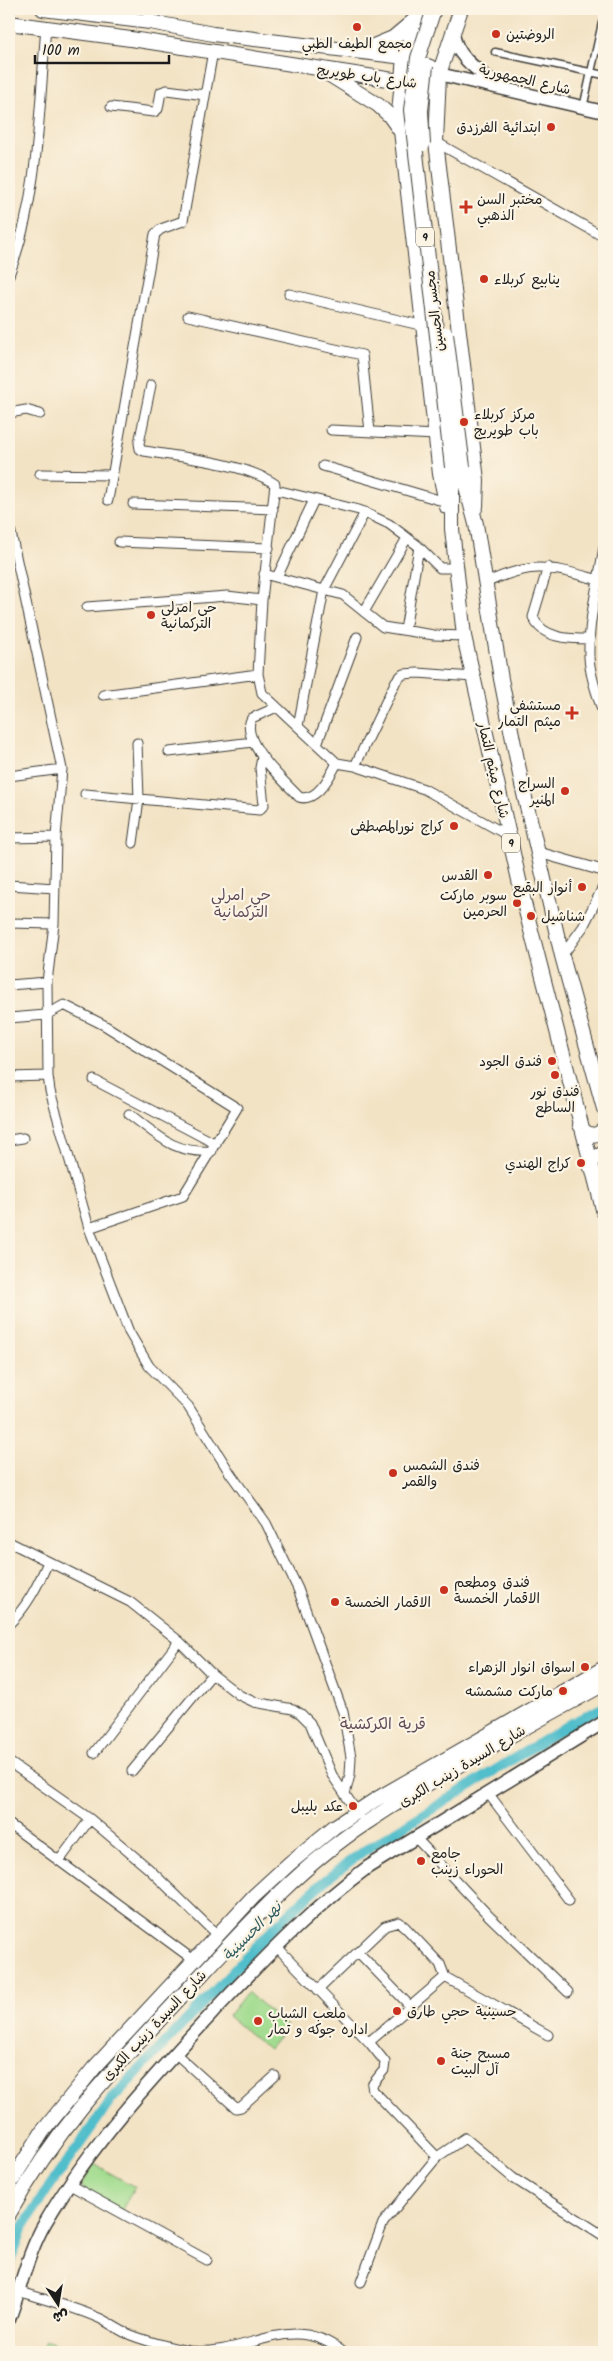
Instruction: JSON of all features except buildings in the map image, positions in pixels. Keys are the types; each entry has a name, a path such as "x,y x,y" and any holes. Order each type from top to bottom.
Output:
{"main road":[{"name":"شارع باب طويريج","path":"9,23 213,51 400,81 429,84 440,74 430,66 404,57 213,34 150,16 43,9"},
{"name":"مجسر الحسين","path":"434,9 418,58 411,110 457,467"},
{"name":"مجسر الحسين","path":"444,9 427,62 421,111 457,467"},
{"path":"461,9 440,74 436,142 476,480 476,524"},
{"path":"356,51 386,42 402,32 419,13"},
{"path":"419,13 404,57 400,81 399,113 440,474 452,529"},
{"path":"453,32 456,46 465,58 504,90"},
{"path":"322,70 378,105 389,115 402,133"},
{"name":"شارع الجمهورية","path":"440,74 604,112"},
{"name":"شارع ميثم التمار","path":"457,467 465,483 476,524 514,752 562,956 604,1109"},
{"name":"شارع ميثم التمار","path":"457,467 452,529 464,636 526,911 590,1166 604,1213"},
{"path":"491,757 495,762 501,764 508,762 514,752"},
{"path":"498,788 507,781 512,780 522,785"},
{"path":"580,1125 587,1133 592,1135 598,1134 604,1129"},
{"path":"590,1166 594,1158 604,1153"},
{"name":"شارع السيدة زينب الكبرى","path":"10,2179 76,2088 254,1896 290,1863 356,1812 466,1745 604,1668"},
{"name":"شارع السيدة زينب الكبرى","path":"9,2214 48,2148 103,2079 275,1897 310,1866 365,1824 604,1684"},
{"path":"9,2319 41,2230 112,2126 175,2053 276,1946 335,1892 368,1867 604,1722"}],"street":[{"path":"583,108 602,23"},
{"path":"9,276 24,234 35,164 46,27"},
{"path":"108,500 155,234 162,229 184,221 213,51"},
{"path":"495,52 604,75"},
{"path":"111,107 154,112 158,109 161,92 167,90 205,95"},
{"path":"436,142 604,238"},
{"path":"289,294 424,326"},
{"path":"188,316 362,355 370,432"},
{"path":"151,385 140,436 140,449 144,452 174,455 216,463 275,484 276,490 262,600 258,674 262,693 337,762 356,766 424,789 509,836"},
{"path":"9,413 26,410 40,414"},
{"path":"332,430 437,435"},
{"path":"323,466 446,502"},
{"path":"40,474 112,475"},
{"path":"276,490 365,512 389,524 419,547 440,568 457,568"},
{"path":"277,577 314,500"},
{"path":"133,504 273,509"},
{"path":"298,726 324,590 365,512"},
{"path":"9,524 11,544 62,769 56,837 54,924 47,982 48,1076 88,1228 129,1332 149,1366 188,1406 230,1473 266,1523 298,1589 343,1712 351,1757 350,1775 345,1794"},
{"path":"364,612 407,538"},
{"path":"118,542 269,548"},
{"path":"405,630 419,547"},
{"path":"604,547 590,622 589,658 604,716"},
{"path":"486,583 524,568 548,567 599,580"},
{"path":"548,567 533,617 536,623 559,637 590,639"},
{"path":"264,574 343,596 383,627 434,635 464,636"},
{"path":"87,607 227,596 262,600"},
{"path":"317,744 357,637"},
{"path":"356,766 396,681 403,674 418,673 473,677"},
{"path":"102,695 258,674"},
{"path":"277,707 252,718 249,728 253,742 262,757 299,797 304,799 319,789 332,774 337,762"},
{"path":"169,752 253,742"},
{"path":"133,843 139,799 137,743"},
{"path":"85,794 262,809 260,768 262,757"},
{"path":"9,776 62,769"},
{"path":"9,838 56,837"},
{"path":"537,852 604,871"},
{"path":"562,956 583,927 604,885"},
{"path":"9,886 55,888"},
{"path":"9,923 54,924"},
{"path":"9,985 47,982"},
{"path":"9,1018 46,1015 64,1005 104,1025 229,1101 237,1108 183,1196 88,1228"},
{"path":"9,1077 48,1076"},
{"path":"94,1080 214,1147"},
{"path":"129,1114 171,1145 195,1152 214,1147"},
{"path":"9,1140 23,1138"},
{"path":"9,1542 130,1602 179,1641 212,1674 239,1695 254,1702 293,1709 301,1714 316,1734 332,1775 365,1824"},
{"path":"9,1624 18,1616 35,1590 48,1562"},
{"path":"94,1753 179,1641"},
{"path":"132,1771 212,1674"},
{"path":"9,1762 90,1819 150,1869 218,1936"},
{"path":"488,1793 569,1900"},
{"path":"59,1861 90,1819"},
{"path":"9,1824 195,1961"},
{"path":"416,1837 489,1916 568,1992"},
{"path":"318,1990 385,1926 399,1922 440,1964 445,1977 548,2034"},
{"path":"276,1946 369,2042 385,2065 372,2085 373,2090 437,2156"},
{"path":"358,1952 411,2007"},
{"path":"369,2042 445,1977"},
{"path":"175,2053 236,2108 242,2107 274,2076"},
{"path":"361,2282 383,2223 437,2156 462,2139 468,2138 513,2178 604,2236"},
{"path":"70,2185 207,2260"},
{"path":"18,2290 101,2319 126,2333 189,2351 213,2352 235,2348 274,2336 296,2333 314,2335 331,2342 343,2352"}],"green space":[{"name":"ملعب الشباب اداره جوكه و تمار","path":"247,1992 287,2026 268,2049 228,2016"},
{"path":"94,2164 135,2187 121,2211 80,2187"},
{"path":"46,2340 76,2352 41,2352"}],"waterway":[{"name":"نهر الحسينية","path":"9,2268 22,2229 47,2190 112,2099 273,1929 323,1882 362,1852 572,1723 604,1707"}],"place":[{"name":"مجمع الطيف الطبي","path":"357,27"},
{"name":"الروضتين","path":"496,34"},
{"name":"ابتدائية الفرزدق","path":"551,127"},
{"name":"مختبر السن الذهبي","path":"466,207"},
{"name":"ينابيع كربلاء","path":"484,279"},
{"name":"مركز كربلاء باب طويريج","path":"464,422"},
{"name":"حي امرلي التركمانية","path":"151,615"},
{"name":"مستشفى ميثم التمار","path":"572,713"},
{"name":"السراج المنير","path":"565,791"},
{"name":"كراج نورالمصطفى","path":"454,826"},
{"name":"القدس","path":"488,875"},
{"name":"أنوار البقيع","path":"582,887"},
{"name":"سوبر ماركت الحرمين","path":"517,903"},
{"name":"شناشيل","path":"531,916"},
{"name":"فندق الجود","path":"552,1061"},
{"name":"فندق نور الساطع","path":"555,1075"},
{"name":"كراج الهندي","path":"581,1163"},
{"name":"فندق الشمس والقمر","path":"393,1473"},
{"name":"فندق ومطعم الاقمار الخمسة","path":"444,1590"},
{"name":"الاقمار الخمسة","path":"335,1602"},
{"name":"اسواق انوار الزهراء","path":"585,1667"},
{"name":"ماركت مشمشه","path":"563,1691"},
{"name":"عكد بليبل","path":"353,1806"},
{"name":"جامع الحوراء زينب","path":"421,1861"},
{"name":"حسينية حجي طارق","path":"397,2011"},
{"name":"ملعب الشباب اداره جوكه و تمار","path":"258,2021"},
{"name":"مسبح جنة آل البيت","path":"441,2061"}],"district":[{"name":"حي امرلي التركمانية","path":"241,904"},
{"name":"قرية الكركشية","path":"383,1723"}]}
